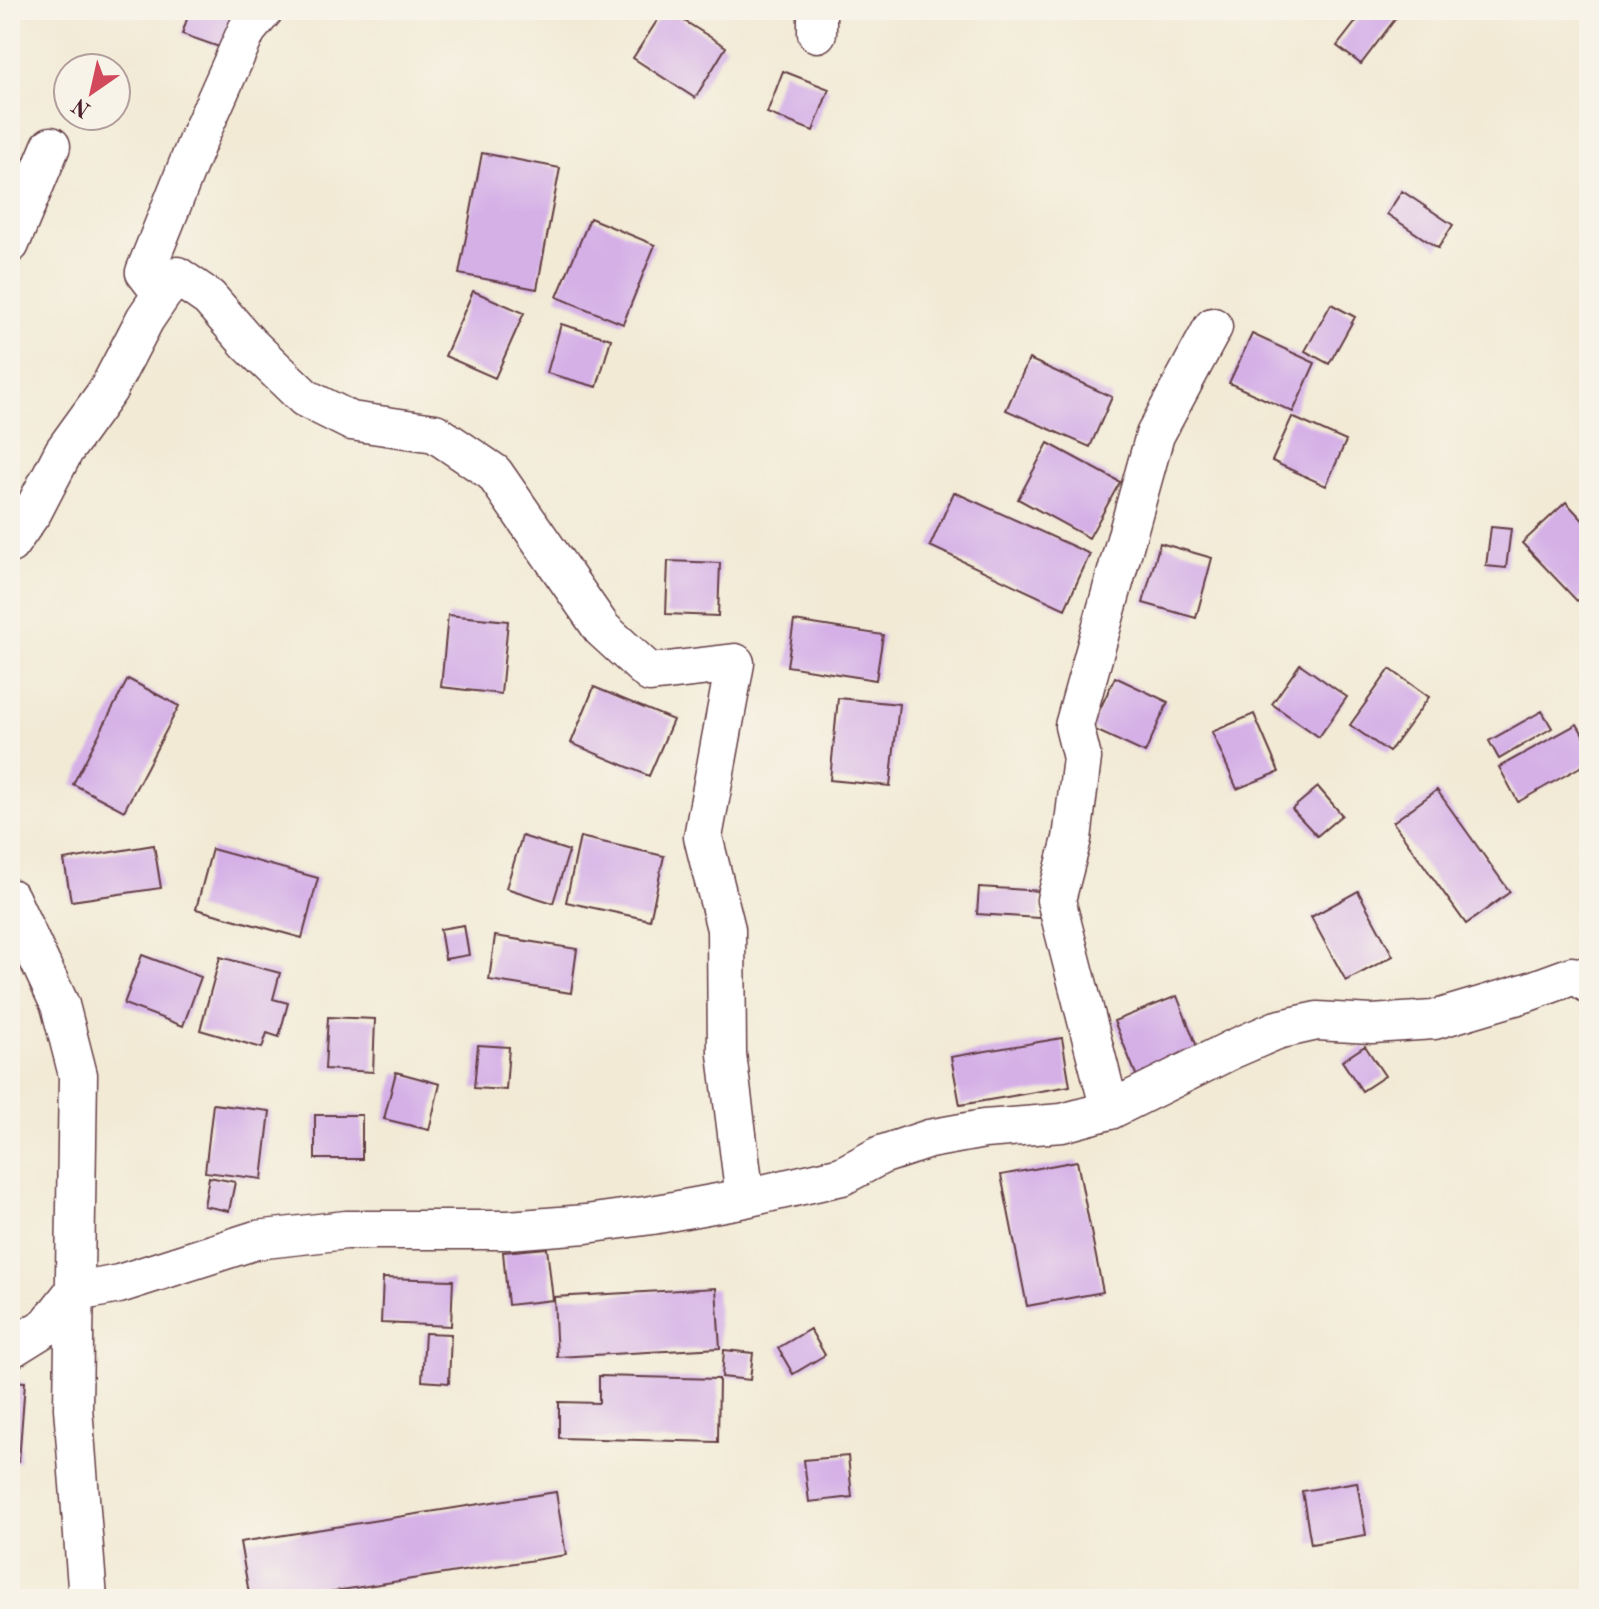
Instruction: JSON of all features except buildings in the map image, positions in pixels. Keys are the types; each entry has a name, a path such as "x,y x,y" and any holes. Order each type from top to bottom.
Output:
{"street":[{"path":"162,294 145,272 197,142 247,30 264,10"},
{"path":"10,244 51,146"},
{"path":"10,544 33,511 64,451 108,390 145,319 177,276 209,298 249,344 305,398 351,421 435,433 494,473 602,629 650,673 735,663 703,837 726,929 727,1054 745,1198"},
{"path":"1110,1110 1056,900 1072,839 1082,758 1074,726 1155,435 1213,327"},
{"path":"10,898 60,1005 78,1075 73,1408 88,1599"},
{"path":"10,1349 47,1326 73,1293 119,1284 256,1240 346,1230 508,1230 586,1224 745,1198 842,1176 881,1155 929,1139 984,1129 1062,1123 1110,1110 1277,1030 1317,1021 1372,1024 1434,1020 1572,976 1589,984"}]}
